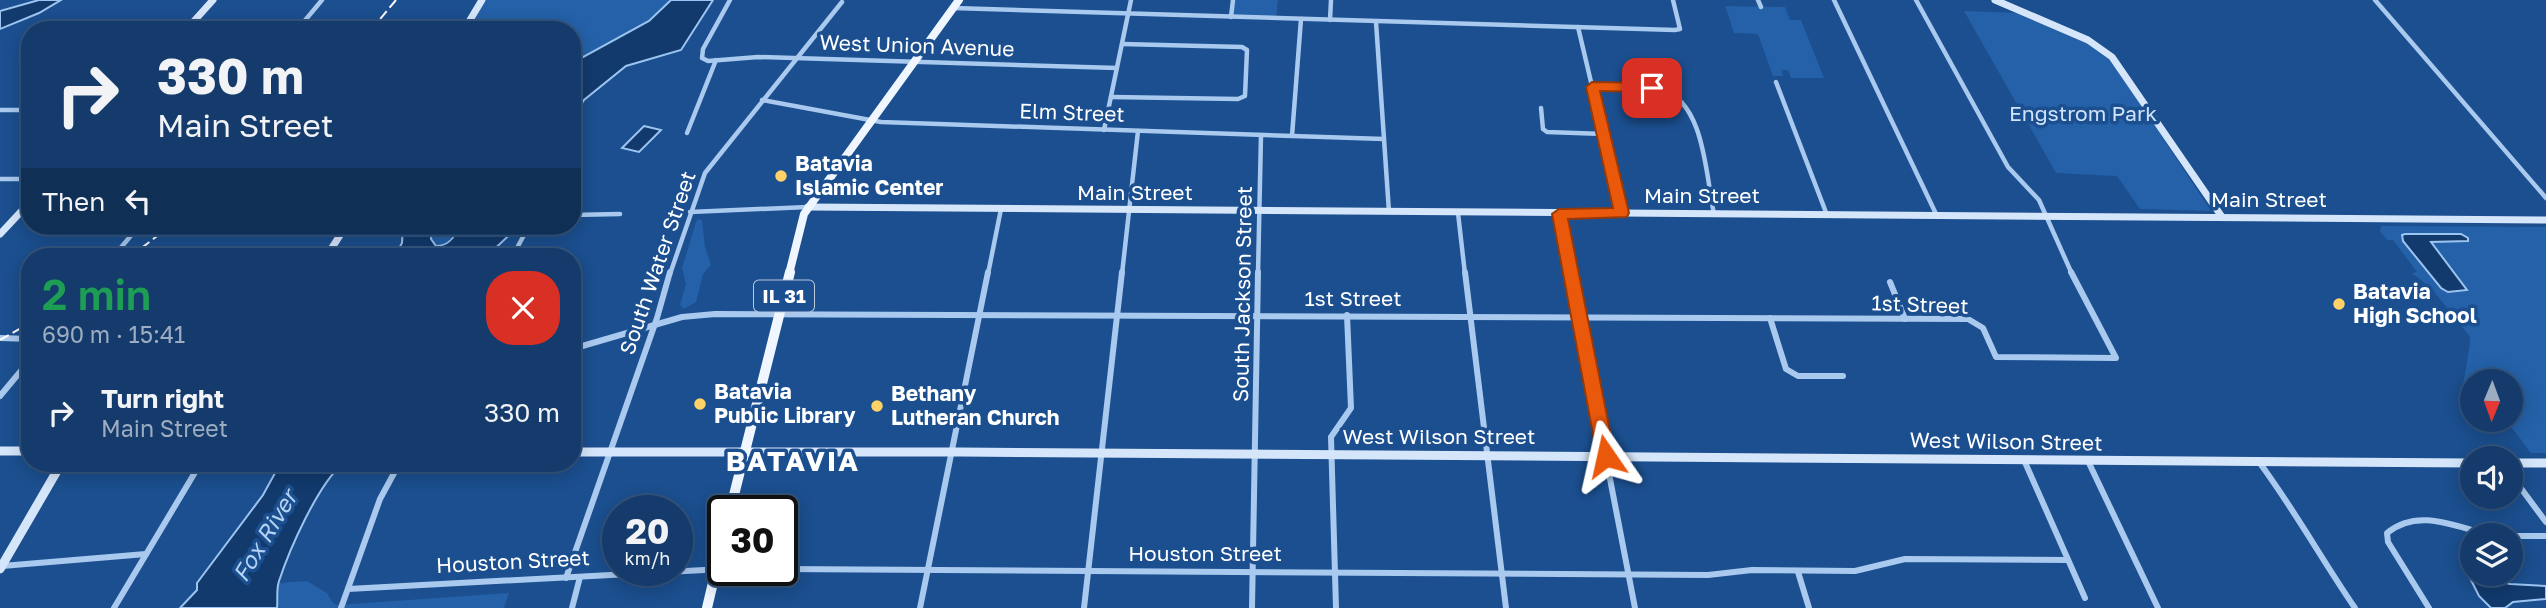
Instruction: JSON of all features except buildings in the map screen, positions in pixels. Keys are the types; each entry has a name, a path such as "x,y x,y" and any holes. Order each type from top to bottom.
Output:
{"main road":[{"path":"194,21 213,0"},
{"path":"469,21 482,0"},
{"name":"IL 31","path":"734,495 808,207 959,0"},
{"path":"1994,0 2088,40 2112,57 2222,218"},
{"name":"Main Street","path":"808,207 2546,220"},
{"path":"0,234 21,212"},
{"path":"0,451 21,451"},
{"name":"West Wilson Street","path":"581,452 1332,454 2460,463"},
{"path":"2523,463 2546,463"},
{"path":"0,567 56,472"},
{"path":"707,608 714,586"}],"street":[{"path":"305,21 322,0"},
{"path":"687,133 716,60 702,58 703,49 730,0"},
{"path":"1104,130 1131,0"},
{"path":"1231,17 1233,0"},
{"path":"1330,20 1331,0"},
{"path":"953,8 1675,30 1680,29 1680,23 1673,0"},
{"path":"1759,0 1761,7"},
{"path":"1834,0 1937,216"},
{"path":"1916,0 2008,167 2033,191 2048,216"},
{"path":"2375,0 2546,198"},
{"name":"South Water Street","path":"566,578 707,169 842,2"},
{"path":"1292,136 1301,19"},
{"path":"1376,22 1389,212"},
{"path":"1578,27 1622,213"},
{"path":"1111,97 1238,99 1245,96 1247,50 1241,47 1122,44"},
{"name":"West Union Avenue","path":"716,60 797,58 1117,68"},
{"path":"1776,82 1827,215"},
{"path":"1592,87 1652,88 1671,93 1682,100 1697,137 1714,214"},
{"name":"Elm Street","path":"762,100 870,121 1384,139"},
{"path":"1541,108 1543,129 1547,132 1604,134"},
{"path":"0,110 21,110"},
{"path":"1084,608 1139,131"},
{"name":"South Jackson Street","path":"1252,608 1261,135"},
{"path":"0,179 21,179"},
{"name":"Main Street","path":"690,212 808,207"},
{"path":"920,608 1001,209"},
{"path":"1458,213 1506,608"},
{"path":"581,215 620,214"},
{"path":"1559,214 1635,608"},
{"name":"1st Street","path":"581,346 699,315 1470,315 1976,321 1983,327 1996,357 2116,358 2055,240 2048,216"},
{"path":"1890,282 1905,319"},
{"path":"1336,608 1332,454 1333,429 1349,414 1351,408 1347,315"},
{"path":"1770,318 1786,369 1798,376 1843,376"},
{"path":"0,338 21,339"},
{"path":"0,396 21,371"},
{"path":"2024,460 2085,598"},
{"path":"2088,461 2158,608"},
{"path":"2259,462 2292,507 2317,553 2355,608"},
{"path":"114,608 195,472"},
{"path":"341,608 380,499 395,472"},
{"path":"2523,491 2546,522"},
{"path":"2429,608 2393,553 2387,533 2394,525 2430,520 2460,527"},
{"path":"2523,536 2546,537"},
{"path":"0,567 146,554"},
{"name":"Houston Street","path":"798,569 1628,574 1854,571 1905,559 2067,560"},
{"name":"Houston Street","path":"348,589 707,571"},
{"path":"1798,572 1808,608"},
{"path":"572,608 580,577"}],"green space":[{"path":"486,0 671,0 649,21 581,58 581,21 473,21"},
{"path":"1234,0 1278,0 1276,18 1232,16"},
{"path":"1725,6 1785,7 1790,20 1801,20 1824,78 1791,78 1788,70 1782,70 1783,76 1773,76 1758,34 1734,33"},
{"name":"Engstrom Park","path":"1964,11 2018,13 2091,45 2110,58 2211,211 2140,209 2117,176 2056,173"},
{"path":"697,219 702,220 705,247 711,265 703,274 696,302 684,309 680,305 686,284 682,268"},
{"path":"2381,226 2546,227 2546,453 2531,453 2515,432 2524,432 2524,369 2466,369 2470,337 2432,289 2412,273 2417,272 2393,240 2387,240 2380,231"},
{"path":"431,235 455,235 445,244 436,246"},
{"path":"307,581 327,593 337,605 509,593 504,608 277,608 278,583"}],"water":[{"path":"39,0 61,0 39,13 0,29 0,11"},
{"path":"671,0 713,0 681,50 626,66 581,105 581,58 649,21"},
{"path":"644,126 661,130 639,152 622,148"},
{"path":"2461,234 2468,238 2468,241 2431,242 2467,290 2448,292 2441,288 2403,241 2402,235"},
{"path":"402,235 431,235 436,246 445,244 455,235 509,235 496,248 399,248"},
{"name":"Fox River","path":"276,472 335,472 314,502 290,552 279,581 277,608 180,608 197,590 197,583 263,495"},
{"path":"2474,586 2546,586 2546,599 2513,602 2505,608 2491,608 2479,596"}],"railway":[{"path":"378,21 396,0"},
{"path":"142,248 158,235"},
{"path":"0,340 21,328"}],"place":[{"name":"Batavia Islamic Center","path":"781,176"},
{"name":"Batavia High School","path":"2339,304"},
{"name":"Batavia Public Library","path":"700,404"},
{"name":"Bethany Lutheran Church","path":"877,406"}],"district":[{"name":"BATAVIA","path":"793,461"}],"route":[{"path":"1606,456 1559,214 1622,213 1592,87 1652,88"}]}
